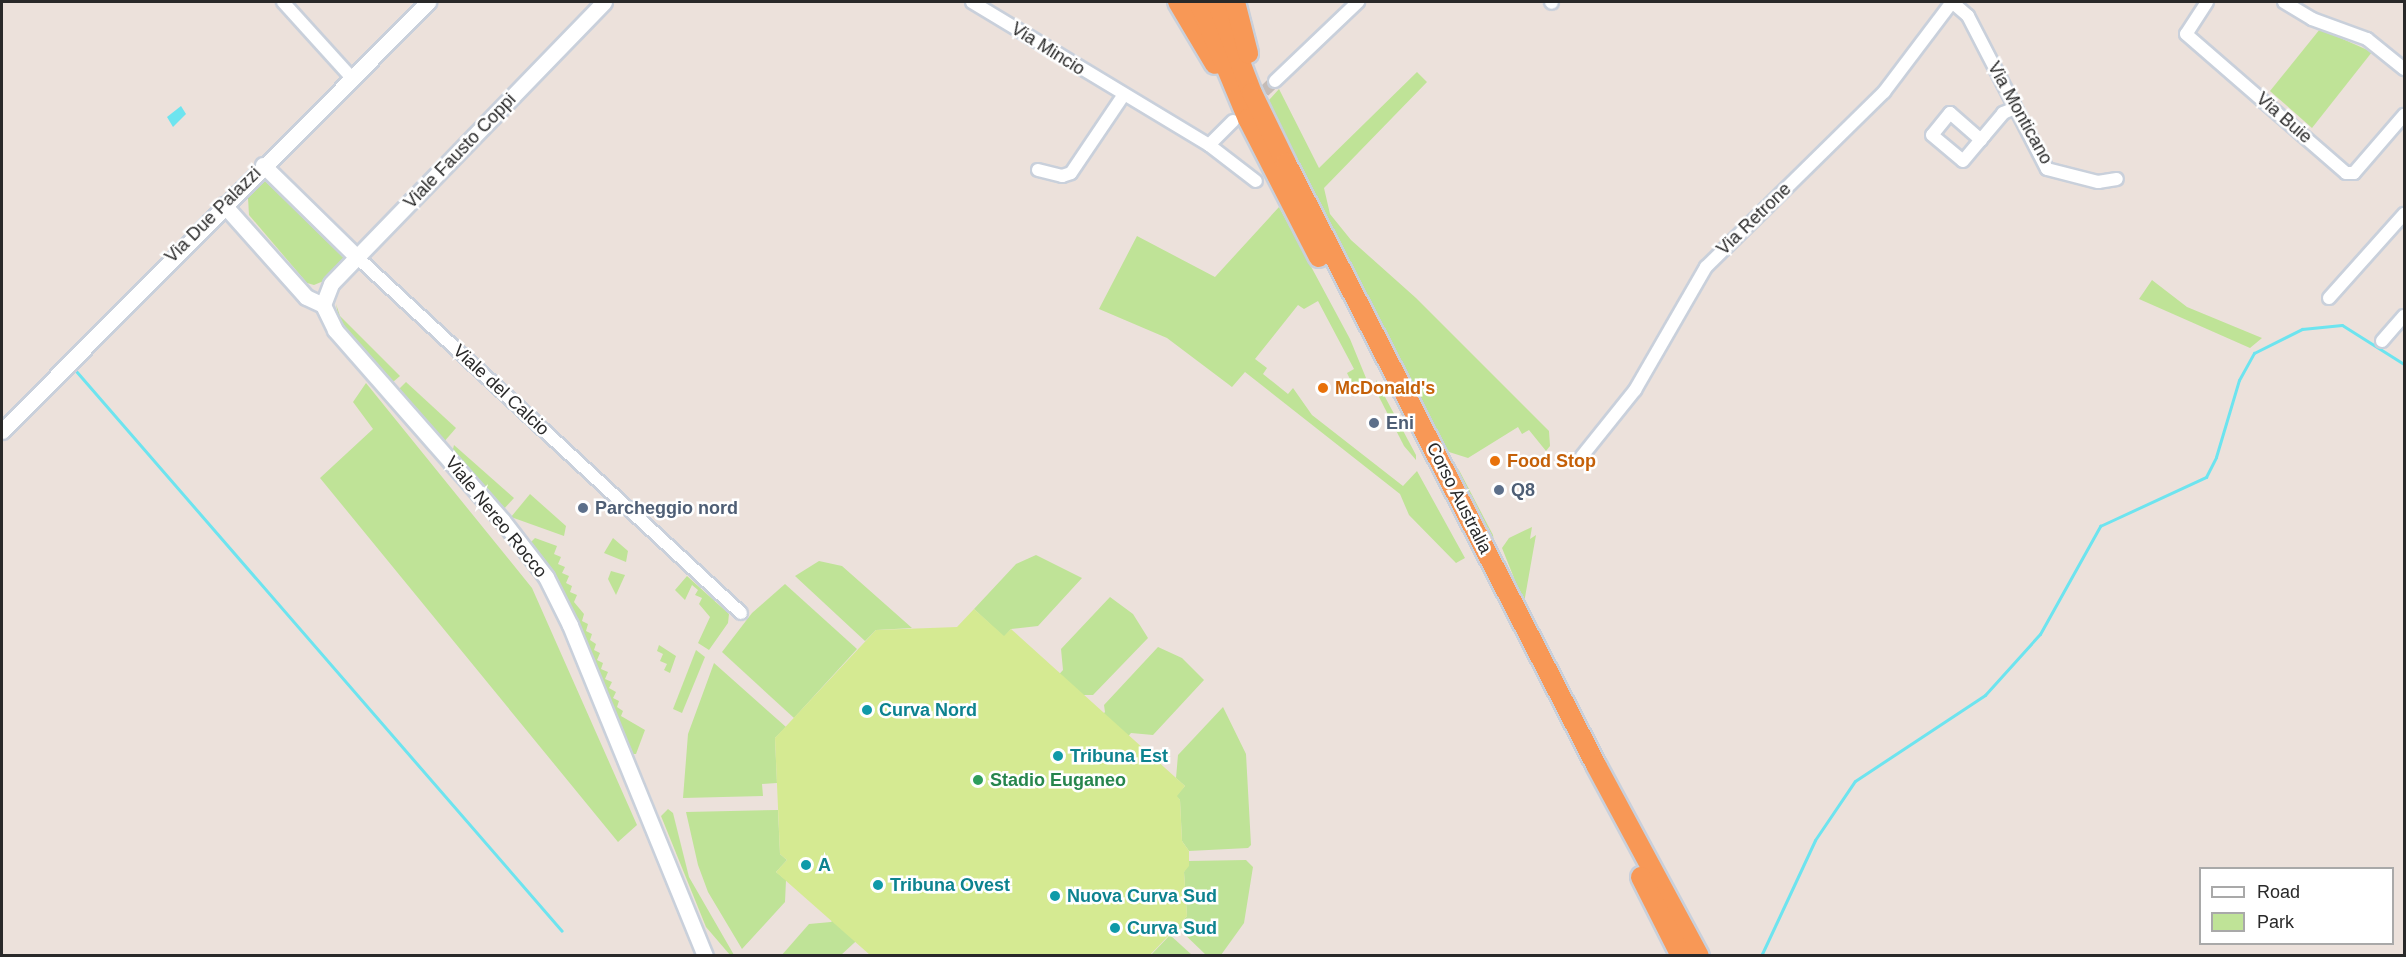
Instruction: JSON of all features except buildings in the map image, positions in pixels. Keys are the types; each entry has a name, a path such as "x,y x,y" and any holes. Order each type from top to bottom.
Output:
{"highway":[{"path":"1178,2 1241,120"},
{"name":"Corso Australia","path":"1199,2 1241,120 1681,956"},
{"name":"Corso Australia","path":"1217,2 1252,93 1286,163 1590,755 1699,956"},
{"path":"1235,2 1252,67 1286,163"},
{"path":"1647,888 1670,956"}],"street":[{"path":"283,2 352,78"},
{"name":"Via Due Palazzi","path":"2,431 263,165 428,2"},
{"name":"Viale Fausto Coppi","path":"323,305 331,284 604,2"},
{"name":"Via Mincio","path":"972,2 1123,96 1209,145 1256,181"},
{"path":"1275,81 1358,2"},
{"name":"Via Monticano","path":"1952,2 1968,16 2047,169 2098,182 2117,179"},
{"name":"Via Retrone","path":"1582,456 1635,390 1706,267 1884,92 1920,48 1952,2"},
{"name":"Via Buie","path":"2207,2 2186,34 2346,172 2354,173 2404,115"},
{"path":"2284,2 2313,19 2367,39 2404,69"},
{"path":"1038,170 1062,176 1071,173 1123,96"},
{"path":"1981,140 2003,113 2015,108"},
{"path":"1209,145 1241,120"},
{"name":"Viale del Calcio","path":"263,165 358,258 741,613"},
{"name":"Viale Nereo Rocco","path":"224,205 306,297 323,305 335,330 502,520 546,577 570,625 705,956"},
{"path":"2329,298 2404,214"},
{"path":"2382,341 2404,316"}],"green space":[{"path":"2320,29 2372,52 2312,128 2270,91"},
{"path":"1417,72 1427,82 1324,188 1330,214 1351,240 1416,298 1549,431 1550,446 1546,451 1529,430 1522,434 1518,427 1468,458 1449,452 1330,235 1269,100 1279,89 1319,168"},
{"path":"264,180 344,258 326,280 314,285 307,283 249,215 248,198"},
{"path":"1279,207 1350,339 1366,378 1361,386 1354,387 1347,373 1354,369 1318,301 1304,309 1298,305 1255,359 1267,368 1263,374 1288,394 1293,388 1312,415 1403,486 1417,471 1465,558 1456,563 1409,515 1400,494 1245,372 1232,387 1167,338 1099,309 1137,236 1215,277"},
{"path":"2152,280 2187,307 2262,338 2250,348 2139,299"},
{"path":"336,304 340,316 400,376 393,382 339,320"},
{"path":"1376,380 1416,455 1416,460 1404,446 1376,391"},
{"path":"406,382 456,428 443,443 398,390"},
{"path":"366,383 532,588 637,825 618,842 320,478 373,429 353,402"},
{"path":"454,445 514,498 503,510 452,453"},
{"path":"1449,460 1459,470 1493,535 1495,552"},
{"path":"530,494 566,526 564,536 511,517"},
{"path":"1532,527 1530,539 1536,535 1524,603 1502,548 1509,538"},
{"path":"535,538 557,546 554,554 561,557 558,564 565,567 562,573 569,576 566,583 572,586 570,592 577,595 574,602 584,614 582,621 588,624 586,631 592,634 590,640 596,644 594,650 600,653 597,660 603,663 601,669 608,672 605,679 612,682 609,688 616,692 613,698 619,701 617,707 623,711 621,716 645,730 636,754 632,754 566,596 531,542"},
{"path":"613,538 628,551 626,562 604,553"},
{"path":"1036,555 1082,578 1038,626 1011,629 1004,637 974,609 1016,564"},
{"path":"819,561 842,566 912,628 876,630 865,641 795,576"},
{"path":"611,571 625,575 616,595 608,579"},
{"path":"687,576 729,614 728,623 709,650 698,643 710,617 699,604 702,598 695,595 698,590 692,585 685,600 675,590"},
{"path":"785,584 857,649 794,718 722,652 752,613"},
{"path":"1110,597 1133,614 1148,638 1093,695 1083,695 1052,682 1063,670 1061,649"},
{"name":"Stadio Euganeo","path":"974,609 1004,636 1011,629 1185,786 1177,796 1180,800 1182,841 1189,851 1189,866 1184,872 1187,916 1150,955 870,955 776,872 787,860 780,854 775,738 876,630 957,627"},
{"path":"659,645 676,656 670,673 664,670 667,664 660,661 663,654 657,651"},
{"path":"1158,647 1182,658 1204,680 1153,735 1131,733 1121,745 1096,722 1105,712 1104,705"},
{"path":"696,650 705,657 682,713 673,709"},
{"path":"714,663 786,727 775,738 777,783 762,784 763,796 683,798 688,734"},
{"path":"1223,707 1246,754 1251,845 1248,848 1189,851 1182,841 1180,800 1176,796 1185,786 1176,778 1178,755"},
{"path":"668,809 673,813 689,877 734,955 730,955 706,927 661,816"},
{"path":"778,810 780,854 787,860 776,872 786,880 785,902 742,949 708,892 698,865 686,812"},
{"path":"1246,860 1253,867 1244,923 1221,955 1206,955 1177,927 1187,916 1184,872 1189,861"},
{"path":"842,911 866,932 841,955 781,956 809,924 831,922"},
{"path":"1170,935 1192,955 1150,956"}],"water":[{"path":"181,106 186,114 173,127 167,117"}],"waterway":[{"path":"1761,956 1815,840 1855,781 1985,695 2040,634 2100,526 2206,477 2216,457 2239,380 2254,353 2302,329 2342,325 2404,364"},
{"path":"76,371 562,931"}],"tunnel":[{"path":"1251,104 1275,81"}],"place":[{"name":"McDonald's","path":"1323,388"},
{"name":"Eni","path":"1374,423"},
{"name":"Food Stop","path":"1495,461"},
{"name":"Q8","path":"1499,490"},
{"name":"Parcheggio nord","path":"583,508"},
{"name":"Curva Nord","path":"867,710"},
{"name":"Tribuna Est","path":"1058,756"},
{"name":"Stadio Euganeo","path":"978,780"},
{"name":"A","path":"806,865"},
{"name":"Tribuna Ovest","path":"878,885"},
{"name":"Nuova Curva Sud","path":"1055,896"},
{"name":"Curva Sud","path":"1115,928"}]}
